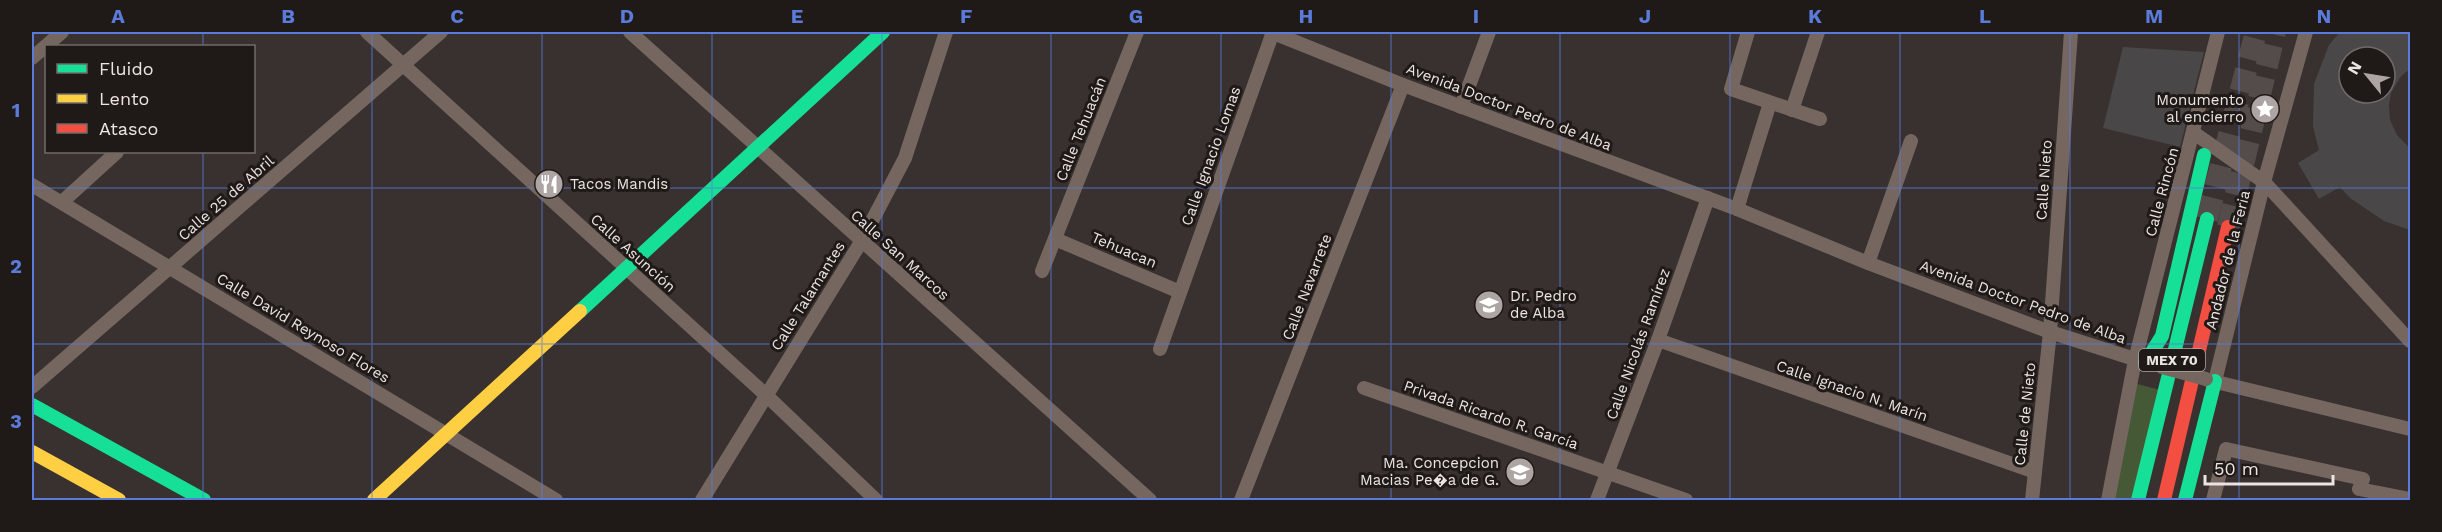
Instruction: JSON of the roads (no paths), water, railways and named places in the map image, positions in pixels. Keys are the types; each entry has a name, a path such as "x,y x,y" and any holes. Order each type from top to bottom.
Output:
{"main road":[{"path":"374,501 883,32"},
{"path":"2140,361 2162,336 2204,155"},
{"name":"MEX 70","path":"2138,501 2206,219"},
{"name":"MEX 70","path":"2164,501 2228,227"},
{"path":"2185,501 2210,380"},
{"path":"32,405 204,501"},
{"path":"32,452 118,501"}],"street":[{"path":"47,45 62,32"},
{"name":"Calle Asunción","path":"367,32 766,395 876,501"},
{"name":"Calle 25 de Abril","path":"32,387 441,32"},
{"name":"Calle San Marcos","path":"630,32 1150,501"},
{"name":"Calle Talamantes","path":"702,501 861,242 905,158 946,32"},
{"name":"Calle Tehuacán","path":"1042,271 1137,32"},
{"name":"Avenida Doctor Pedro de Alba","path":"1273,32 1403,85 1737,209 1868,263 2050,332 2140,361 2210,380 2410,429"},
{"name":"Calle Ignacio Lomas","path":"1160,349 1273,32"},
{"path":"1461,107 1489,32"},
{"path":"1748,32 1731,89 1820,119"},
{"path":"1792,110 1818,32"},
{"name":"Calle Nieto","path":"2050,332 2071,32"},
{"name":"Calle Rincón","path":"2108,501 2218,32"},
{"name":"Andador de la Feria","path":"2210,380 2306,32"},
{"path":"32,58 45,47"},
{"name":"Calle Navarrete","path":"1241,501 1403,85"},
{"path":"1737,209 1770,103"},
{"name":"Andador de la Feria","path":"2194,133 2264,182"},
{"path":"1868,263 1911,141"},
{"path":"62,202 116,153"},
{"path":"2264,182 2410,341"},
{"name":"Calle David Reynoso Flores","path":"32,185 556,501"},
{"name":"Calle Nicolás Ramírez","path":"1597,501 1658,340 1708,198"},
{"name":"Tehuacan","path":"1055,239 1180,292"},
{"name":"Calle de Nieto","path":"2032,501 2050,332"},
{"name":"Calle Ignacio N. Marín","path":"1658,340 2035,472"},
{"name":"Privada Ricardo R. García","path":"1364,388 1686,501"},
{"path":"2215,500 2226,449 2363,479 2359,489 2410,499"}],"tunnel":[{"path":"2207,219 2256,32"},
{"path":"2228,227 2275,32"}],"place":[{"name":"Monumento al encierro","path":"2265,109"},
{"name":"Tacos Mandis","path":"549,184"},
{"name":"Dr. Pedro de Alba","path":"1489,305"},
{"name":"Ma. Concepcion Macias Pe�a de G.","path":"1520,472"}]}
